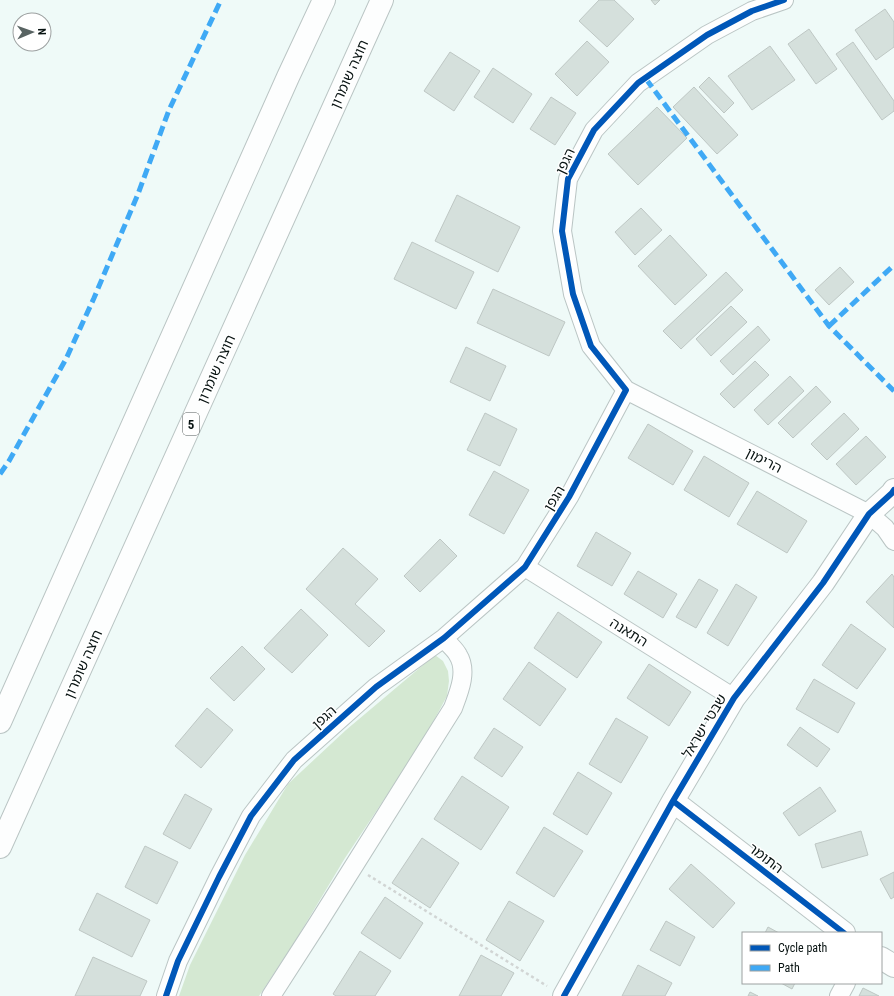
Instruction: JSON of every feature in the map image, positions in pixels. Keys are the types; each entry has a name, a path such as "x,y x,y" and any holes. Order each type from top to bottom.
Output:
{"main road":[{"path":"288,76 316,0"},
{"path":"0,722 288,76 324,0"},
{"name":"חוצה שומרון","path":"0,847 382,0"},
{"name":"שבטי ישראל","path":"557,992 734,698 823,583 869,514 894,490"},
{"name":"התומר","path":"673,801 843,932"},
{"path":"882,959 894,966"}],"street":[{"name":"הגפן","path":"166,996 182,954 219,877 251,816 294,760 376,687 444,638 525,567 569,497 626,390 591,346 573,294 562,231 568,179 594,130 638,83 707,35 752,11 784,0"},
{"name":"הרימון","path":"626,390 869,514 885,528 894,541"},
{"name":"התאנה","path":"525,567 734,698"},
{"path":"271,996 354,867 453,708 461,686 462,664 458,655 444,638"},
{"path":"839,996 845,984"}],"path":[{"path":"354,867 557,992"}],"green space":[{"path":"435,655 443,661 448,671 449,681 447,696 413,756 345,858 297,938 259,996 179,996 190,965 245,855 288,784 346,730"}],"building":[{"path":"599,0 614,0 634,19 607,47 579,21"},
{"path":"651,0 660,0 655,5"},
{"path":"885,9 894,22 894,47 876,60 855,30"},
{"path":"809,29 837,69 816,84 788,44"},
{"path":"587,41 609,62 577,96 555,74"},
{"path":"853,42 894,101 894,111 882,120 836,54"},
{"path":"770,46 795,80 752,110 728,76"},
{"path":"450,52 480,71 454,111 424,91"},
{"path":"493,68 532,94 513,123 474,97"},
{"path":"709,77 734,103 724,113 699,87"},
{"path":"694,87 738,135 717,154 673,107"},
{"path":"551,97 576,113 555,145 530,129"},
{"path":"657,107 687,138 638,185 608,154"},
{"path":"457,195 520,227 498,272 435,241"},
{"path":"641,208 662,230 635,255 615,232"},
{"path":"670,235 707,275 675,305 638,266"},
{"path":"412,242 474,272 456,309 394,279"},
{"path":"840,267 854,282 829,305 815,290"},
{"path":"726,272 743,290 681,349 663,331"},
{"path":"493,289 565,322 549,356 477,323"},
{"path":"731,306 747,322 711,356 696,339"},
{"path":"758,326 770,340 733,375 720,361"},
{"path":"466,347 506,366 490,401 450,382"},
{"path":"755,361 769,375 734,408 720,394"},
{"path":"790,376 804,391 768,425 754,410"},
{"path":"816,386 831,402 793,438 778,423"},
{"path":"485,413 517,429 500,466 467,450"},
{"path":"844,413 859,429 827,460 811,444"},
{"path":"648,424 693,451 673,485 628,458"},
{"path":"866,436 886,457 856,485 836,464"},
{"path":"704,456 749,483 729,517 684,490"},
{"path":"494,471 529,490 504,534 469,515"},
{"path":"757,491 807,521 787,553 737,524"},
{"path":"596,532 631,553 612,586 577,566"},
{"path":"440,539 457,556 420,592 404,576"},
{"path":"343,548 378,579 355,604 385,631 369,647 306,589"},
{"path":"638,571 677,594 663,618 624,594"},
{"path":"892,574 894,577 894,628 866,602"},
{"path":"699,579 718,590 696,628 676,617"},
{"path":"736,584 757,597 728,646 707,633"},
{"path":"301,609 328,635 292,673 264,648"},
{"path":"558,612 602,642 577,678 534,648"},
{"path":"851,624 886,649 857,689 822,665"},
{"path":"242,646 265,669 234,701 210,678"},
{"path":"529,662 566,689 540,726 503,699"},
{"path":"649,664 691,692 669,726 627,698"},
{"path":"814,679 855,703 838,733 796,709"},
{"path":"207,708 233,730 201,768 175,746"},
{"path":"616,718 648,737 621,783 589,764"},
{"path":"800,727 830,749 817,767 787,745"},
{"path":"494,728 523,747 502,777 474,758"},
{"path":"578,772 612,793 587,835 553,814"},
{"path":"462,776 509,807 481,850 434,819"},
{"path":"820,787 836,811 799,836 783,813"},
{"path":"185,794 212,809 190,849 163,834"},
{"path":"544,827 583,851 554,897 516,873"},
{"path":"861,831 868,855 822,868 815,844"},
{"path":"422,838 459,863 430,908 392,883"},
{"path":"145,846 178,862 157,904 125,887"},
{"path":"691,864 735,903 713,928 669,889"},
{"path":"894,872 894,897 891,899 880,879"},
{"path":"97,893 150,920 132,957 79,930"},
{"path":"385,897 423,923 400,959 361,933"},
{"path":"509,901 544,921 520,961 486,940"},
{"path":"666,921 695,937 680,966 650,950"},
{"path":"768,927 777,932 766,932"},
{"path":"360,951 391,971 375,996 336,996 333,994"},
{"path":"481,955 514,973 501,996 459,996"},
{"path":"93,957 147,981 140,996 75,996"},
{"path":"638,965 672,983 665,996 622,996"},
{"path":"783,984 794,984 792,989"},
{"path":"863,988 879,996 859,996"},
{"path":"750,992 758,996 748,996"}],"marked path":[{"path":"0,474 9,461 66,359 94,298 138,194 169,110 221,0"},
{"path":"646,79 829,326 894,391"},
{"path":"829,326 894,265"}],"cycle path":[{"path":"166,996 178,961 251,816 294,760 376,687 444,638 525,567 569,497 626,390 591,346 573,294 562,231 568,179 594,130 638,83 707,35 752,11 784,0"},
{"path":"564,996 673,801 734,698 823,583 869,514 894,490"},
{"path":"673,801 843,932"}]}
